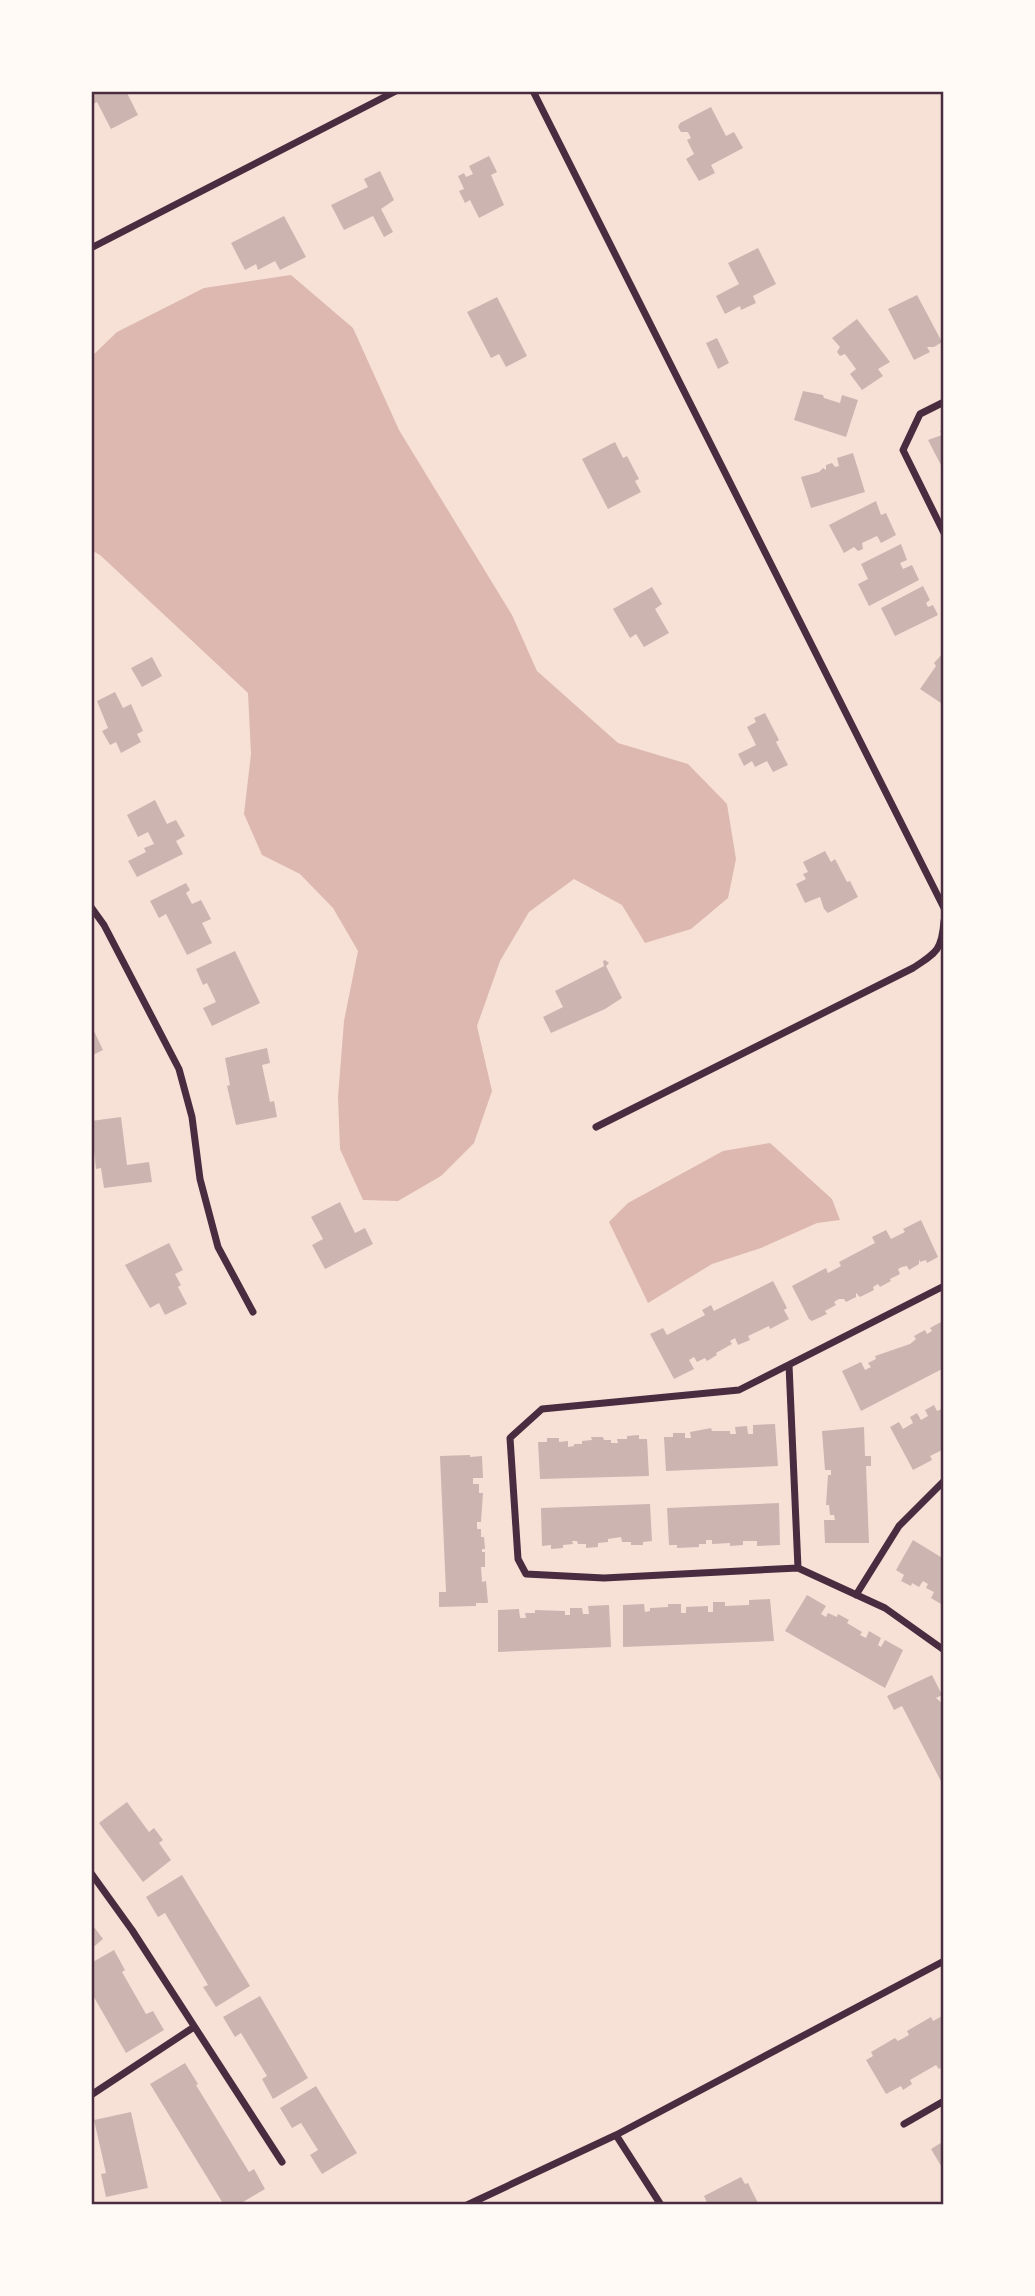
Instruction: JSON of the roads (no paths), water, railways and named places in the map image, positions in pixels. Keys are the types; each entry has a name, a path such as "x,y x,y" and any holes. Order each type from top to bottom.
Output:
{"street":[{"path":"91,248 396,91"},
{"path":"533,91 944,908"},
{"path":"944,402 920,414 903,450 944,533"},
{"path":"91,907 104,925 179,1069 192,1117 200,1179 218,1247 253,1312"},
{"path":"596,1126 913,968 939,948 943,940 944,921"},
{"path":"944,1286 739,1390 542,1409 510,1438 518,1559 526,1574 604,1578 798,1567 885,1608 944,1650"},
{"path":"789,1365 798,1567"},
{"path":"856,1595 899,1526 944,1480"},
{"path":"91,1873 132,1930 282,2162"},
{"path":"467,2205 616,2135 944,1961"},
{"path":"91,2095 194,2027"},
{"path":"904,2124 944,2101"},
{"path":"616,2135 661,2205"}]}
